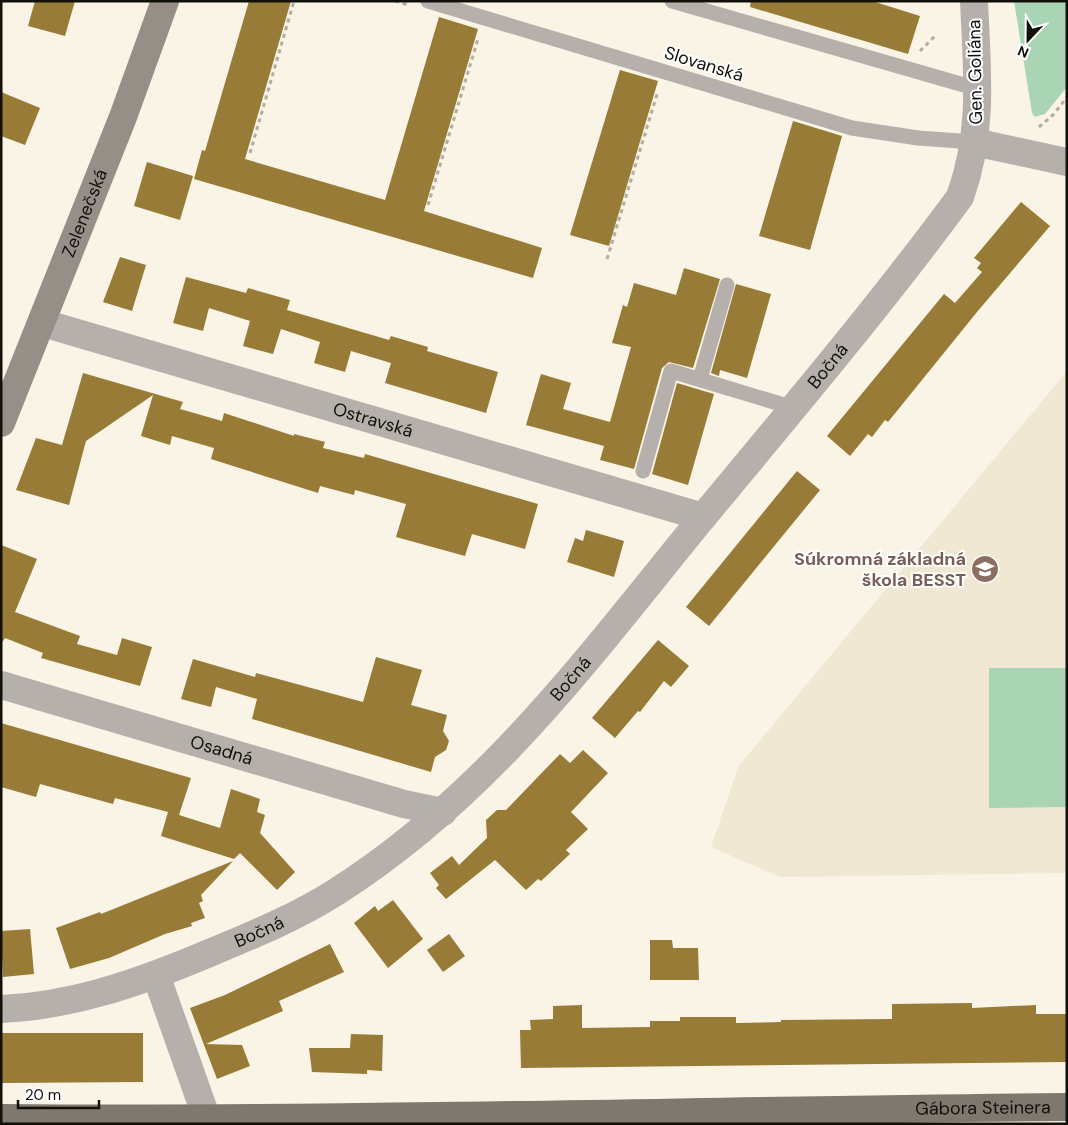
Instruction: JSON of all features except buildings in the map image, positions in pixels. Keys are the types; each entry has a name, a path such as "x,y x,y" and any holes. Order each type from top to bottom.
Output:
{"main road":[{"name":"Gábora Steinera","path":"1,1118 251,1122 386,1116 757,1118 1067,1107"}],"street":[{"name":"Zelenečská","path":"1,423 43,323 123,117 165,1"},
{"name":"Gen. Goliána","path":"974,1 978,89 974,142"},
{"path":"974,142 1067,162"},
{"name":"Bočná","path":"1,1009 34,1008 82,999 156,975 254,935 319,902 362,875 443,812 495,764 550,705 794,408 960,198 971,167 974,142"},
{"name":"Ostravská","path":"43,323 704,517"},
{"name":"Osadná","path":"1,685 404,804 443,812"},
{"path":"156,975 207,1120"}],"lane":[{"name":"Slovanská","path":"428,1 852,128 918,138 974,142"},
{"path":"672,1 978,89"},
{"path":"700,379 727,285"},
{"path":"643,471 671,371 794,408"}],"path":[{"path":"250,153 294,1"},
{"path":"428,205 479,36"},
{"path":"607,259 658,88"},
{"path":"1036,131 1054,114 1067,97"}],"shaded area":[{"name":"Súkromná základná škola BESST","path":"1067,371 1067,873 780,877 711,847 738,767"}],"green space":[{"path":"1014,1 1067,1 1067,87 1045,114 1035,117 1032,113"},
{"path":"989,668 1067,668 1067,807 989,808"}],"place":[{"name":"Súkromná základná škola BESST","path":"985,569"}]}
